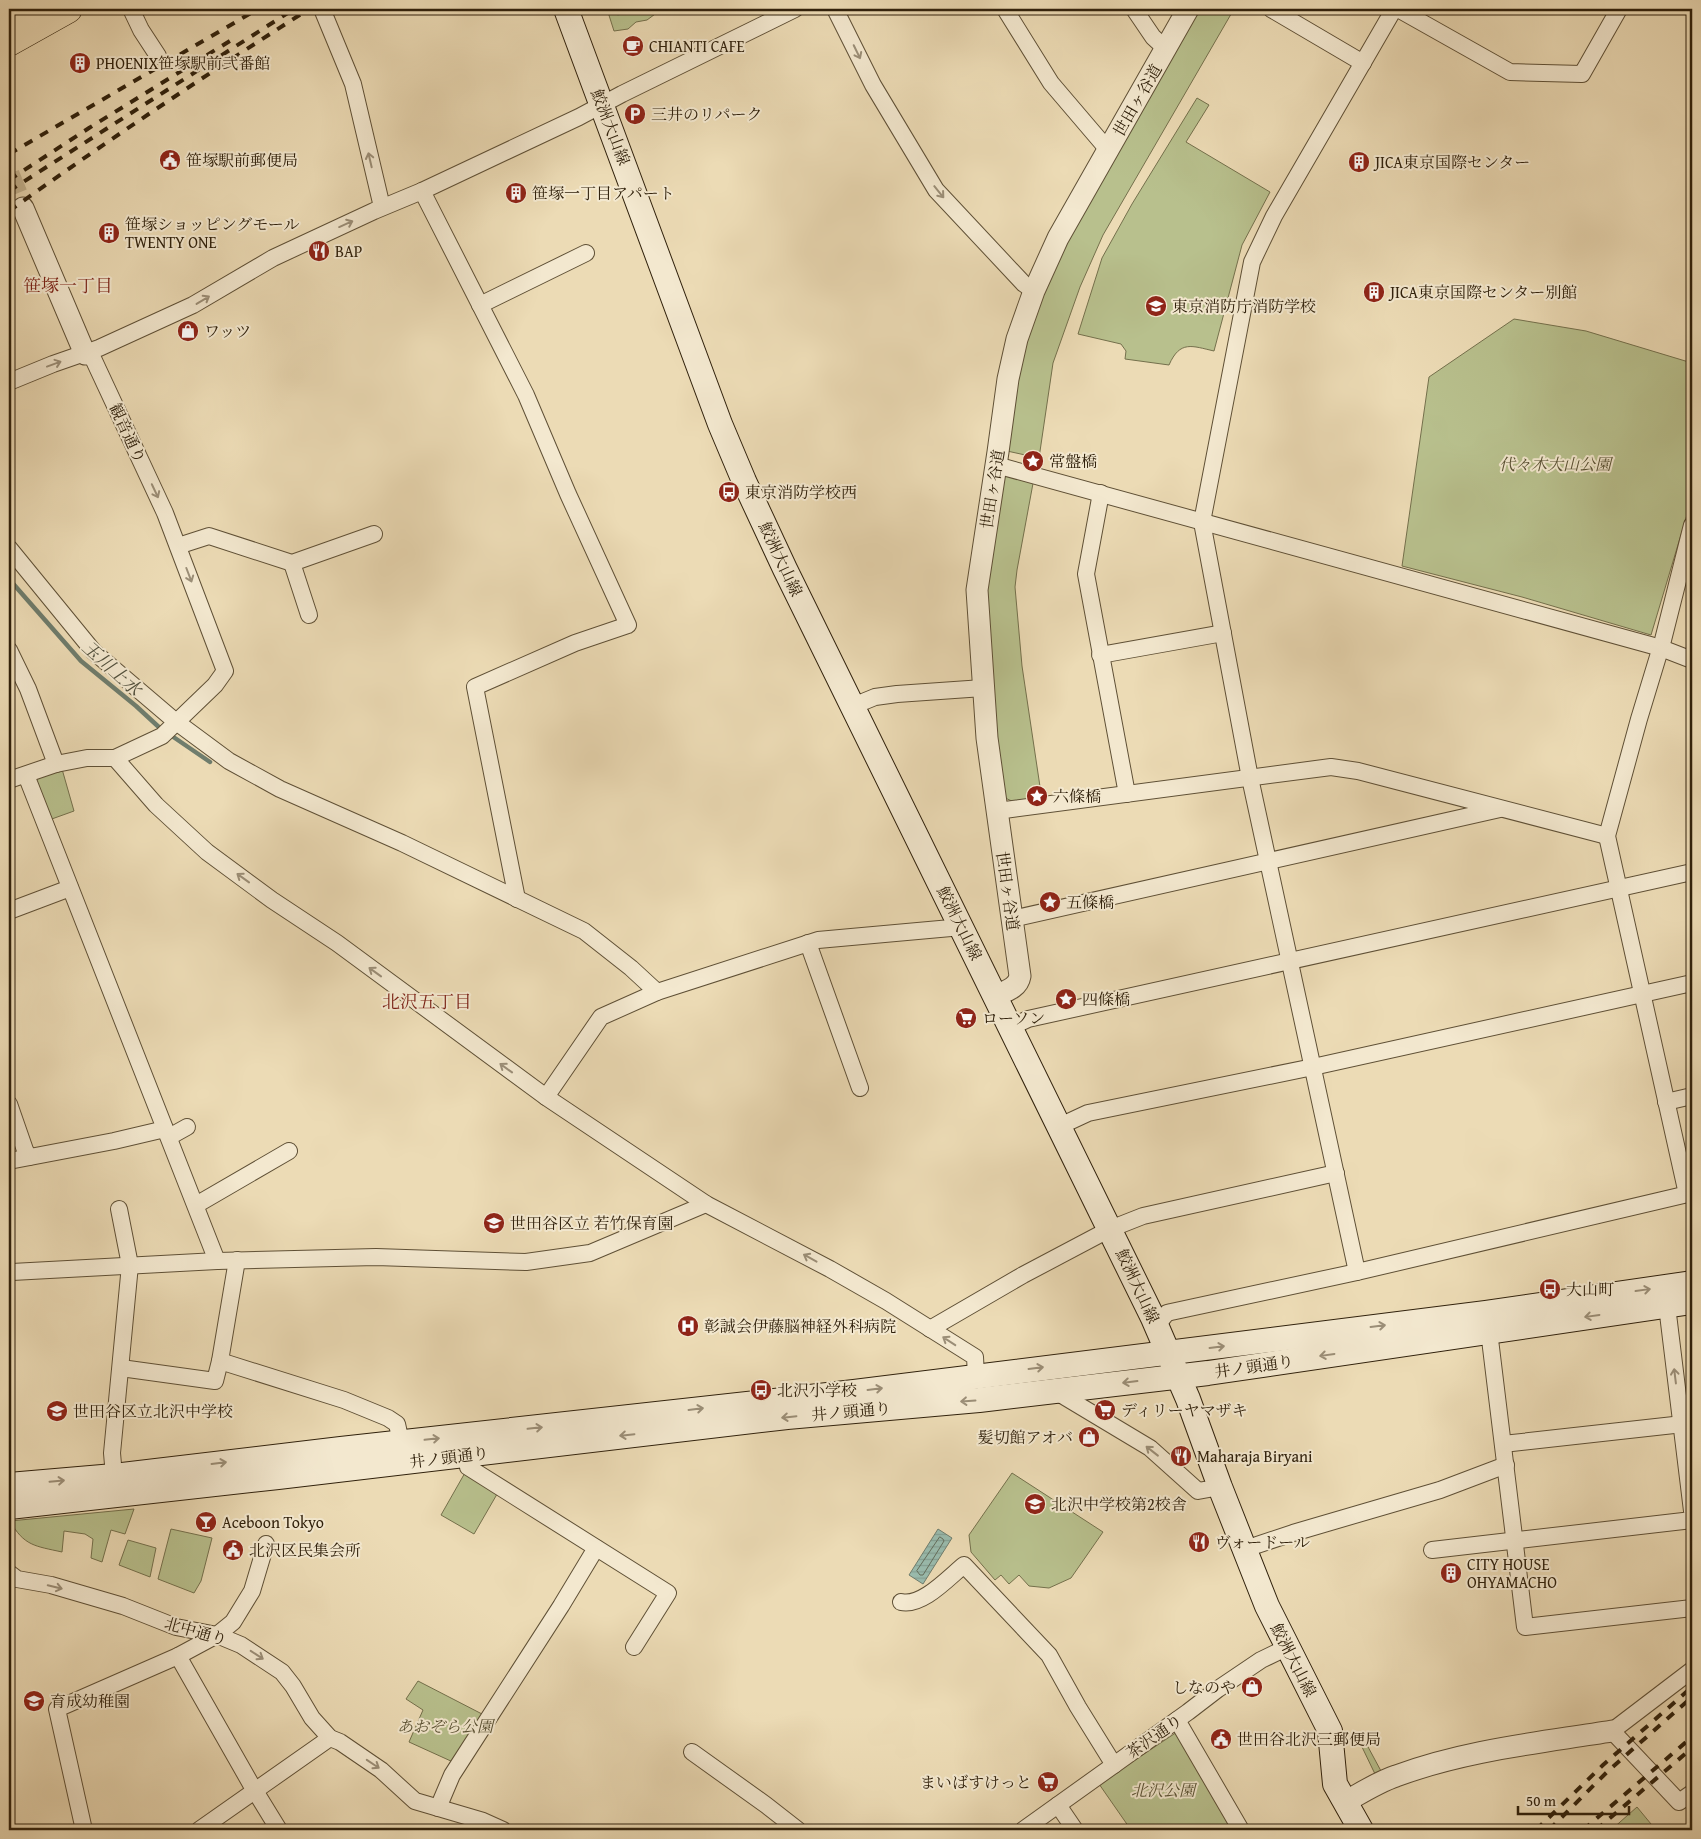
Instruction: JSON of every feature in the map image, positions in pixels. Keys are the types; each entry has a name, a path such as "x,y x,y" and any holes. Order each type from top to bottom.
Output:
{"highway":[{"path":"9,18 25,9"},
{"path":"9,31 48,9"},
{"path":"9,42 68,9"}],"main road":[{"name":"鮫洲大山線","path":"566,9 724,432 785,569 1157,1325 1193,1410 1220,1487 1267,1606 1330,1731 1333,1774 1338,1791 1361,1830"},
{"name":"井ノ頭通り","path":"9,1507 787,1417 979,1400 1178,1375 1208,1373 1692,1283"},
{"name":"井ノ頭通り","path":"9,1485 114,1476 854,1392 1168,1352 1667,1306 1692,1302"}],"street":[{"path":"131,9 141,30 158,56"},
{"path":"9,382 53,364 88,353 194,305 273,258 382,207 422,191 579,117 755,27 795,9"},
{"path":"835,9 873,85 936,190 1024,284 1034,291"},
{"path":"1004,9 1051,83 1103,144 1109,148"},
{"path":"1134,9 1153,37 1165,48"},
{"name":"世田ヶ谷道","path":"995,996 1013,988 1020,979 987,738 977,590 1008,379 1014,352 1034,291 1065,223 1188,9"},
{"path":"1271,9 1363,63"},
{"path":"1357,1272 1250,778 1202,522 1252,262 1274,216 1394,9"},
{"path":"1398,9 1510,72 1582,74 1619,9"},
{"path":"324,13 353,84 382,207"},
{"path":"422,191 526,395 628,625 575,643 475,686 517,899"},
{"path":"23,208 88,353"},
{"path":"480,306 586,253"},
{"name":"観音通り","path":"88,353 165,513 225,671 215,685 169,728"},
{"path":"996,465 1660,648 1692,660"},
{"path":"1101,493 1086,574 1127,794"},
{"path":"1157,1325 1166,1313 1357,1272 1690,1194 1666,1102 1607,836 1660,648 1692,525"},
{"path":"178,546 209,536 292,563 374,534"},
{"path":"9,548 94,652 169,728 280,789 402,843 584,931 631,968 657,992"},
{"path":"292,563 309,615"},
{"path":"1100,656 1223,633"},
{"path":"9,650 28,689 56,764"},
{"path":"853,706 875,697 983,688"},
{"path":"9,780 56,764 87,758 115,758 169,728"},
{"path":"115,758 156,805 207,852 272,900 337,943 546,1097 706,1204 815,1261 975,1357 976,1376"},
{"path":"996,811 1331,767 1358,770 1607,836"},
{"path":"26,774 196,1205 216,1261"},
{"path":"1012,919 1502,808"},
{"path":"1011,1027 1028,1019 1692,872"},
{"path":"9,911 70,888"},
{"path":"546,1097 601,1017 657,992 818,940 962,927"},
{"path":"808,944 860,1088"},
{"path":"1060,1126 1088,1113 1313,1067 1692,983"},
{"path":"1666,1102 1692,1096"},
{"path":"9,1104 29,1157"},
{"path":"9,1161 167,1133 187,1127"},
{"path":"196,1205 289,1151"},
{"path":"930,1329 1023,1275 1110,1228 1143,1216 1336,1173"},
{"path":"12,1272 237,1260 376,1257 526,1262 590,1253 706,1204"},
{"path":"114,1476 112,1453 130,1265 119,1210"},
{"path":"120,1368 214,1381 220,1361 237,1260"},
{"path":"1667,1306 1687,1424 1692,1511"},
{"path":"1488,1322 1516,1541 1525,1628 1692,1608"},
{"path":"220,1361 344,1400 388,1418 397,1424 402,1442"},
{"path":"1055,1391 1150,1448 1198,1491 1220,1487"},
{"path":"1503,1444 1687,1424"},
{"path":"466,1455 468,1467 668,1594 634,1647"},
{"path":"1245,1549 1440,1490 1506,1465"},
{"path":"1432,1550 1692,1520"},
{"path":"84,1830 58,1709 178,1656 217,1635 233,1622 252,1591 266,1544"},
{"path":"443,1809 452,1776 596,1548"},
{"path":"901,1602 907,1604 922,1599 964,1565 1049,1655 1114,1765"},
{"name":"北中通り","path":"9,1573 17,1579 51,1585 124,1606 176,1627 217,1635 241,1645 282,1672 293,1686 312,1718 330,1738 340,1742 381,1770 416,1801 483,1821 503,1830"},
{"name":"茶沢通り","path":"1023,1830 1218,1689 1261,1660 1288,1647"},
{"path":"178,1656 279,1830"},
{"path":"1344,1802 1395,1776 1456,1758 1515,1745 1612,1732 1692,1670"},
{"path":"1177,1720 1238,1829"},
{"path":"1612,1732 1678,1802 1692,1794"},
{"path":"199,1830 330,1738"},
{"path":"692,1752 798,1830"},
{"path":"1058,1805 1075,1830"}],"green space":[{"path":"607,9 662,9 647,20 636,22 628,29 614,31"},
{"path":"1192,9 1234,9 1103,235 1080,287 1053,363 1039,458 1007,451 1022,356 1041,292"},
{"path":"1197,98 1209,105 1186,142 1270,192 1242,245 1214,351 1193,347 1182,348 1173,357 1169,365 1125,359 1126,351 1121,344 1078,334 1102,258 1132,204"},
{"name":"代々木大山公園","path":"1514,319 1586,331 1692,363 1692,498 1651,635 1522,597 1402,566 1429,377"},
{"path":"1006,474 1034,478 1015,587 1022,666 1042,800 1014,802 1003,797 997,738 987,586 1002,480"},
{"path":"62,769 74,811 49,820 34,778"},
{"path":"466,1471 500,1489 474,1534 441,1515"},
{"path":"1012,1473 1103,1532 1071,1578 1049,1588 1029,1586 1019,1575 1009,1584 1001,1575 995,1580 971,1552 969,1535"},
{"path":"134,1509 125,1534 111,1530 102,1562 91,1558 93,1539 85,1534 64,1531 62,1552 31,1544 20,1536 10,1521"},
{"path":"171,1529 212,1538 201,1581 194,1593 158,1579"},
{"path":"128,1540 156,1548 150,1577 119,1565"},
{"name":"あおぞら公園","path":"418,1681 482,1714 453,1762 409,1742 423,1710 406,1699"},
{"name":"北沢公園","path":"1177,1732 1230,1827 1226,1830 1131,1830 1099,1784"},
{"path":"1367,1745 1381,1771 1375,1774 1362,1747"},
{"path":"1637,1807 1656,1830 1611,1830"}],"water":[{"path":"938,1529 952,1538 923,1584 909,1575"}],"waterway":[{"path":"618,13 630,9"},
{"name":"玉川上水","path":"9,579 81,661 162,730"},
{"name":"玉川上水","path":"169,734 210,762"}],"tunnel":[{"path":"9,174 23,208"}],"railway":[{"path":"9,154 258,9"},
{"path":"9,191 294,9"},
{"path":"9,211 158,108 309,9"},
{"path":"9,180 233,39"},
{"path":"1536,1830 1603,1765 1692,1687"},
{"path":"1549,1830 1608,1771 1692,1697"},
{"path":"1583,1830 1692,1737"},
{"path":"1596,1830 1692,1748"}],"place":[{"name":"CHIANTI CAFE","path":"633,46"},
{"name":"PHOENIX笹塚駅前弐番館","path":"80,63"},
{"name":"三井のリパーク","path":"635,114"},
{"name":"笹塚駅前郵便局","path":"170,160"},
{"name":"JICA東京国際センター","path":"1359,162"},
{"name":"笹塚一丁目アパート","path":"516,193"},
{"name":"笹塚ショッピングモール TWENTY ONE","path":"109,233"},
{"name":"BAP","path":"319,251"},
{"name":"JICA東京国際センター別館","path":"1374,292"},
{"name":"東京消防庁消防学校","path":"1156,306"},
{"name":"ワッツ","path":"188,331"},
{"name":"常盤橋","path":"1033,461"},
{"name":"東京消防学校西","path":"729,492"},
{"name":"六條橋","path":"1037,796"},
{"name":"五條橋","path":"1050,902"},
{"name":"四條橋","path":"1066,999"},
{"name":"ローソン","path":"966,1018"},
{"name":"世田谷区立 若竹保育園","path":"494,1223"},
{"name":"大山町","path":"1550,1289"},
{"name":"彰誠会伊藤脳神経外科病院","path":"688,1326"},
{"name":"北沢小学校","path":"761,1390"},
{"name":"ディリーヤマザキ","path":"1105,1410"},
{"name":"世田谷区立北沢中学校","path":"57,1411"},
{"name":"髪切館アオバ","path":"1089,1437"},
{"name":"Maharaja Biryani","path":"1181,1456"},
{"name":"北沢中学校第2校舎","path":"1035,1504"},
{"name":"Aceboon Tokyo","path":"206,1522"},
{"name":"ヴォードール","path":"1199,1542"},
{"name":"北沢区民集会所","path":"233,1550"},
{"name":"CITY HOUSE OHYAMACHO","path":"1451,1573"},
{"name":"しなのや","path":"1252,1687"},
{"name":"育成幼稚園","path":"34,1701"},
{"name":"世田谷北沢三郵便局","path":"1221,1739"},
{"name":"まいばすけっと","path":"1048,1782"}],"district":[{"name":"笹塚一丁目","path":"68,285"},
{"name":"北沢五丁目","path":"427,1001"}]}
